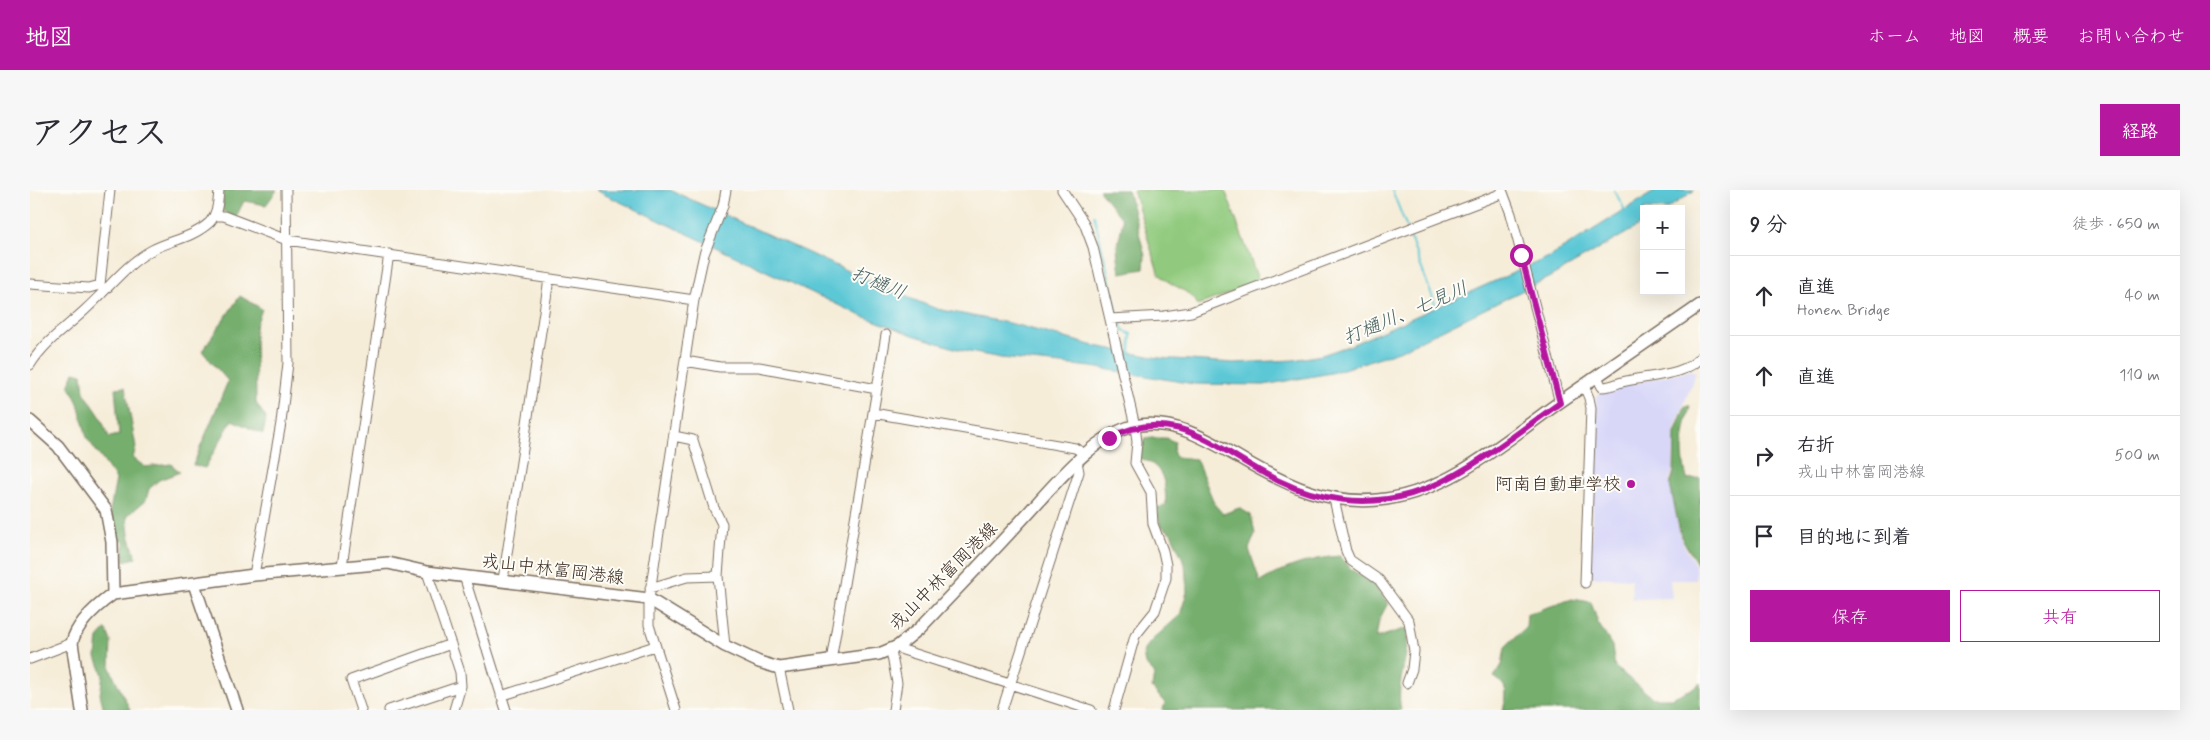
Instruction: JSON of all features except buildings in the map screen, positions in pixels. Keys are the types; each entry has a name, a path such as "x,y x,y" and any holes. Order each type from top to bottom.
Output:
{"main road":[{"name":"戎山中林富岡港線","path":"113,594 254,575 388,563 427,572 649,594 725,646 759,662 779,668 831,661 895,648 920,628 1081,458 1109,438 1135,426 1165,426 1184,430 1205,438 1278,481 1310,493 1334,499 1360,501 1386,499 1411,494 1434,485 1492,451 1700,305"},
{"path":"30,421 58,446 106,510 112,542 113,594 100,603 74,636 72,643 82,710"},
{"path":"194,584 237,710"}],"street":[{"path":"102,288 110,190"},
{"path":"30,365 42,347 86,309 102,288 137,260 153,250 195,233 215,216 220,190"},
{"path":"254,575 285,400 289,323 286,190"},
{"path":"676,710 649,625 649,594 694,300 705,250 723,206 726,190"},
{"path":"1062,190 1084,223 1089,236 1135,426 1137,442 1135,463 1151,492 1154,508 1153,524 1166,565 1166,578 1155,611 1135,636 1114,710"},
{"path":"1110,319 1164,316 1191,312 1502,192 1522,259 1560,403"},
{"path":"215,216 224,216 287,240 694,300"},
{"path":"342,566 389,254"},
{"path":"504,580 548,279"},
{"path":"30,284 102,288"},
{"path":"831,661 886,334"},
{"path":"1597,377 1602,387 1609,387 1621,382 1677,371 1690,366 1700,356"},
{"path":"685,361 720,367 759,367 877,388"},
{"path":"1584,386 1591,408 1585,583"},
{"path":"873,413 1075,448 1081,458 1079,472 1002,710"},
{"path":"674,436 694,440 714,508 722,524 718,576 725,646"},
{"path":"1334,499 1350,560 1379,580 1409,621 1414,651 1412,669 1407,683"},
{"path":"427,572 460,672 461,686 454,710"},
{"path":"464,576 506,710"},
{"path":"649,594 687,578 718,576"},
{"path":"30,659 72,643"},
{"path":"361,710 351,680 451,644"},
{"path":"501,696 655,646"},
{"path":"892,710 897,683 895,648 1091,710"},
{"path":"779,668 788,710"},
{"path":"389,710 461,686"}],"shaded area":[{"name":"阿南自動車学校","path":"1690,370 1696,372 1674,431 1673,470 1669,481 1680,538 1695,565 1696,580 1670,580 1672,598 1632,599 1631,579 1590,577 1596,400 1598,395 1620,386"}],"green space":[{"path":"224,190 277,190 266,205 244,201 235,219 222,210"},
{"path":"1099,190 1128,190 1145,256 1144,269 1120,273 1117,249 1123,220"},
{"path":"1133,190 1225,190 1259,282 1198,305 1190,295 1167,281 1158,272"},
{"path":"240,296 262,309 255,328 256,403 266,418 263,434 232,420 205,468 193,465 228,381 202,351"},
{"path":"74,372 82,374 84,392 100,416 109,437 119,435 115,388 125,387 136,447 133,458 145,467 171,464 180,472 159,480 149,489 146,500 127,516 129,535 136,558 124,561 124,541 116,538 110,511 116,479 87,438 78,403 69,385"},
{"path":"1685,406 1690,406 1683,442 1687,479 1700,478 1700,574 1699,567 1681,537 1670,485 1674,471 1675,433"},
{"path":"1145,438 1166,438 1175,442 1173,451 1176,457 1196,459 1215,505 1223,514 1239,508 1251,515 1255,534 1249,549 1260,582 1298,564 1340,556 1352,570 1374,585 1388,603 1379,620 1376,638 1407,628 1400,690 1401,710 1163,710 1165,703 1152,688 1154,673 1145,664 1143,653 1150,642 1180,615 1187,592 1185,564 1171,533 1160,525 1157,508 1166,505 1162,476 1154,465 1139,458"},
{"path":"1572,599 1591,602 1598,623 1612,646 1615,667 1653,698 1671,698 1694,688 1700,683 1700,710 1503,710 1506,691 1499,680 1494,677 1502,665 1505,647 1526,627 1527,614"},
{"path":"106,629 111,641 110,668 130,710 104,710 100,694 103,675 96,657 98,638"}],"water":[{"path":"595,190 670,190 894,292 937,309 1013,324 1095,346 1159,358 1234,363 1293,360 1322,355 1351,345 1549,257 1657,190 1695,190 1673,205 1640,205 1640,225 1550,277 1399,351 1331,373 1264,385 1194,384 1092,367 1001,358 964,351 913,335 857,314"}],"waterway":[{"path":"1392,190 1407,228"},
{"path":"1614,190 1626,212"},
{"path":"1094,215 1118,315"},
{"name":"打樋川、七見川","path":"1408,232 1437,309"},
{"path":"1120,322 1123,331 1131,334 1130,353"}],"place":[{"name":"阿南自動車学校","path":"1631,484"}],"route":[{"path":"1109,438 1135,426 1165,426 1184,430 1205,438 1278,481 1310,493 1334,499 1360,501 1386,499 1411,494 1434,485 1492,451 1560,403 1521,255"}],"water label":[{"name":"打樋川","path":"879,282"}]}
